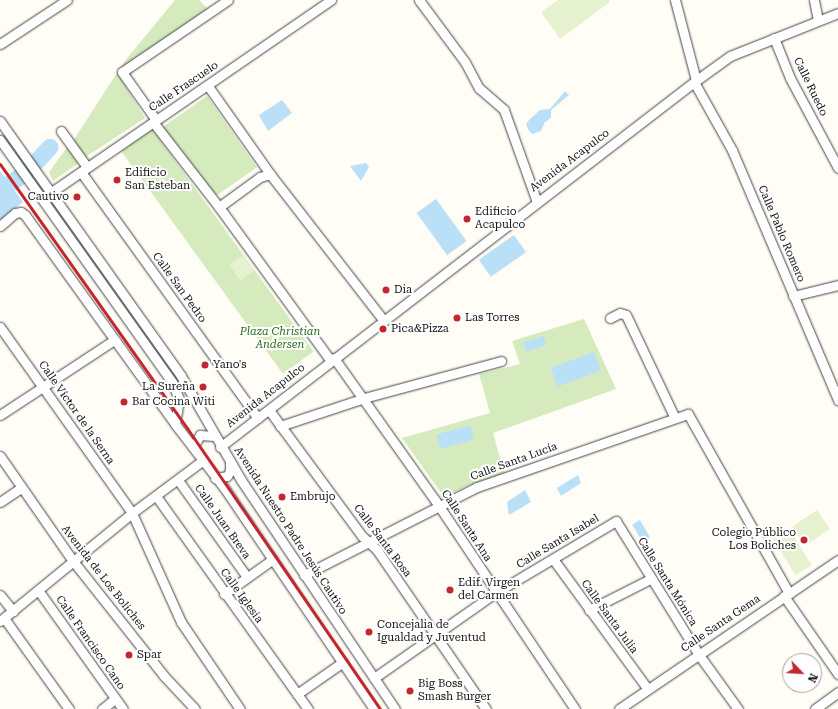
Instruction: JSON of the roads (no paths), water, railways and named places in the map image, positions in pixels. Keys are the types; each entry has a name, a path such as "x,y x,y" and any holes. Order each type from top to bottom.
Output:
{"street":[{"path":"0,44 67,0"},
{"name":"Calle Santa Ana","path":"228,0 122,72 154,121 333,360 364,398 575,709"},
{"name":"Calle Frascuelo","path":"48,190 84,170 331,0"},
{"path":"419,0 465,62 479,88 504,110 536,202"},
{"name":"Calle Pablo Romero","path":"675,0 695,81 732,150 838,400"},
{"path":"814,0 818,20"},
{"name":"Avenida Acapulco","path":"220,447 536,202 730,56 838,13"},
{"name":"Calle Ruedo","path":"774,38 790,78 838,168"},
{"path":"208,86 270,174 384,321"},
{"name":"Avenida Nuestro Padre Jesús Cautivo","path":"0,121 181,376 220,447 304,575 395,709"},
{"name":"Calle San Pedro","path":"62,131 84,170 258,418"},
{"path":"2,143 172,382 179,399 175,424"},
{"path":"219,207 260,176 270,174"},
{"path":"0,226 15,213 21,212 273,559 374,709"},
{"path":"794,296 838,285"},
{"path":"610,318 620,313 626,315 675,418 688,414 787,595 838,674"},
{"name":"Calle Víctor de la Serna","path":"0,327 132,513 181,622 240,709"},
{"path":"0,415 114,340"},
{"path":"280,426 364,398 501,361"},
{"name":"Calle Santa Rosa","path":"269,410 368,542 377,550 486,709"},
{"name":"Calle Santa Lucía","path":"304,575 477,487 675,418"},
{"path":"193,447 200,435 214,436"},
{"name":"Avenida de Los Boliches","path":"0,456 73,561 164,676 195,709"},
{"path":"69,709 2,620 132,513 202,461"},
{"path":"215,478 227,476 230,471 230,461"},
{"name":"Calle Juan Breva","path":"178,480 249,576"},
{"path":"0,502 21,488"},
{"name":"Calle Iglesia","path":"156,496 224,594 308,709"},
{"name":"Calle Santa Isabel","path":"374,678 495,593 616,521"},
{"name":"Calle Santa Mónica","path":"616,521 650,579 699,654 738,709"},
{"path":"224,594 273,559"},
{"name":"Calle Santa Julia","path":"553,559 647,688"},
{"name":"Calle Santa Gema","path":"619,709 647,688 838,560"},
{"path":"589,610 650,579"},
{"name":"Calle Francisco Cano","path":"38,590 123,709"},
{"path":"0,595 12,611"},
{"path":"297,694 343,662"},
{"path":"815,709 838,692"},
{"path":"102,709 115,699"}],"water":[{"path":"565,91 569,95 551,110 551,118 545,122 541,131 532,134 526,124 540,110 550,109"},
{"path":"282,100 292,113 268,131 259,115"},
{"path":"366,163 369,167 361,181 350,166"},
{"path":"0,171 23,202 0,221"},
{"path":"436,199 467,241 447,255 417,213"},
{"path":"514,235 526,252 491,277 479,260"},
{"path":"544,336 546,345 526,352 523,342"},
{"path":"594,352 601,371 558,387 551,368"},
{"path":"470,425 474,439 440,449 436,435"},
{"path":"578,475 581,483 561,496 557,488"},
{"path":"525,490 531,502 509,515 507,502"},
{"path":"640,520 650,537 642,542 632,524"}],"waterway":[{"path":"0,190 27,171 49,147"}],"railway":[{"path":"0,164 187,428 380,709"}],"place":[{"name":"Edificio San Esteban","path":"117,180"},
{"name":"Cautivo","path":"77,197"},
{"name":"Edificio Acapulco","path":"467,219"},
{"name":"Dia","path":"386,290"},
{"name":"Las Torres","path":"457,318"},
{"name":"Pica&Pizza","path":"383,329"},
{"name":"Yano's","path":"205,365"},
{"name":"La Sureña","path":"203,387"},
{"name":"Bar Cocina Witi","path":"124,402"},
{"name":"Embrujo","path":"282,497"},
{"name":"Colegio Público Los Boliches","path":"804,540"},
{"name":"Edif. Virgen del Carmen","path":"450,590"},
{"name":"Concejalia de Igualdad y Juventud","path":"369,632"},
{"name":"Spar","path":"129,655"},
{"name":"Big Boss Smash Burger","path":"410,691"}],"park label":[{"name":"Plaza Christian Andersen","path":"280,339"}]}
